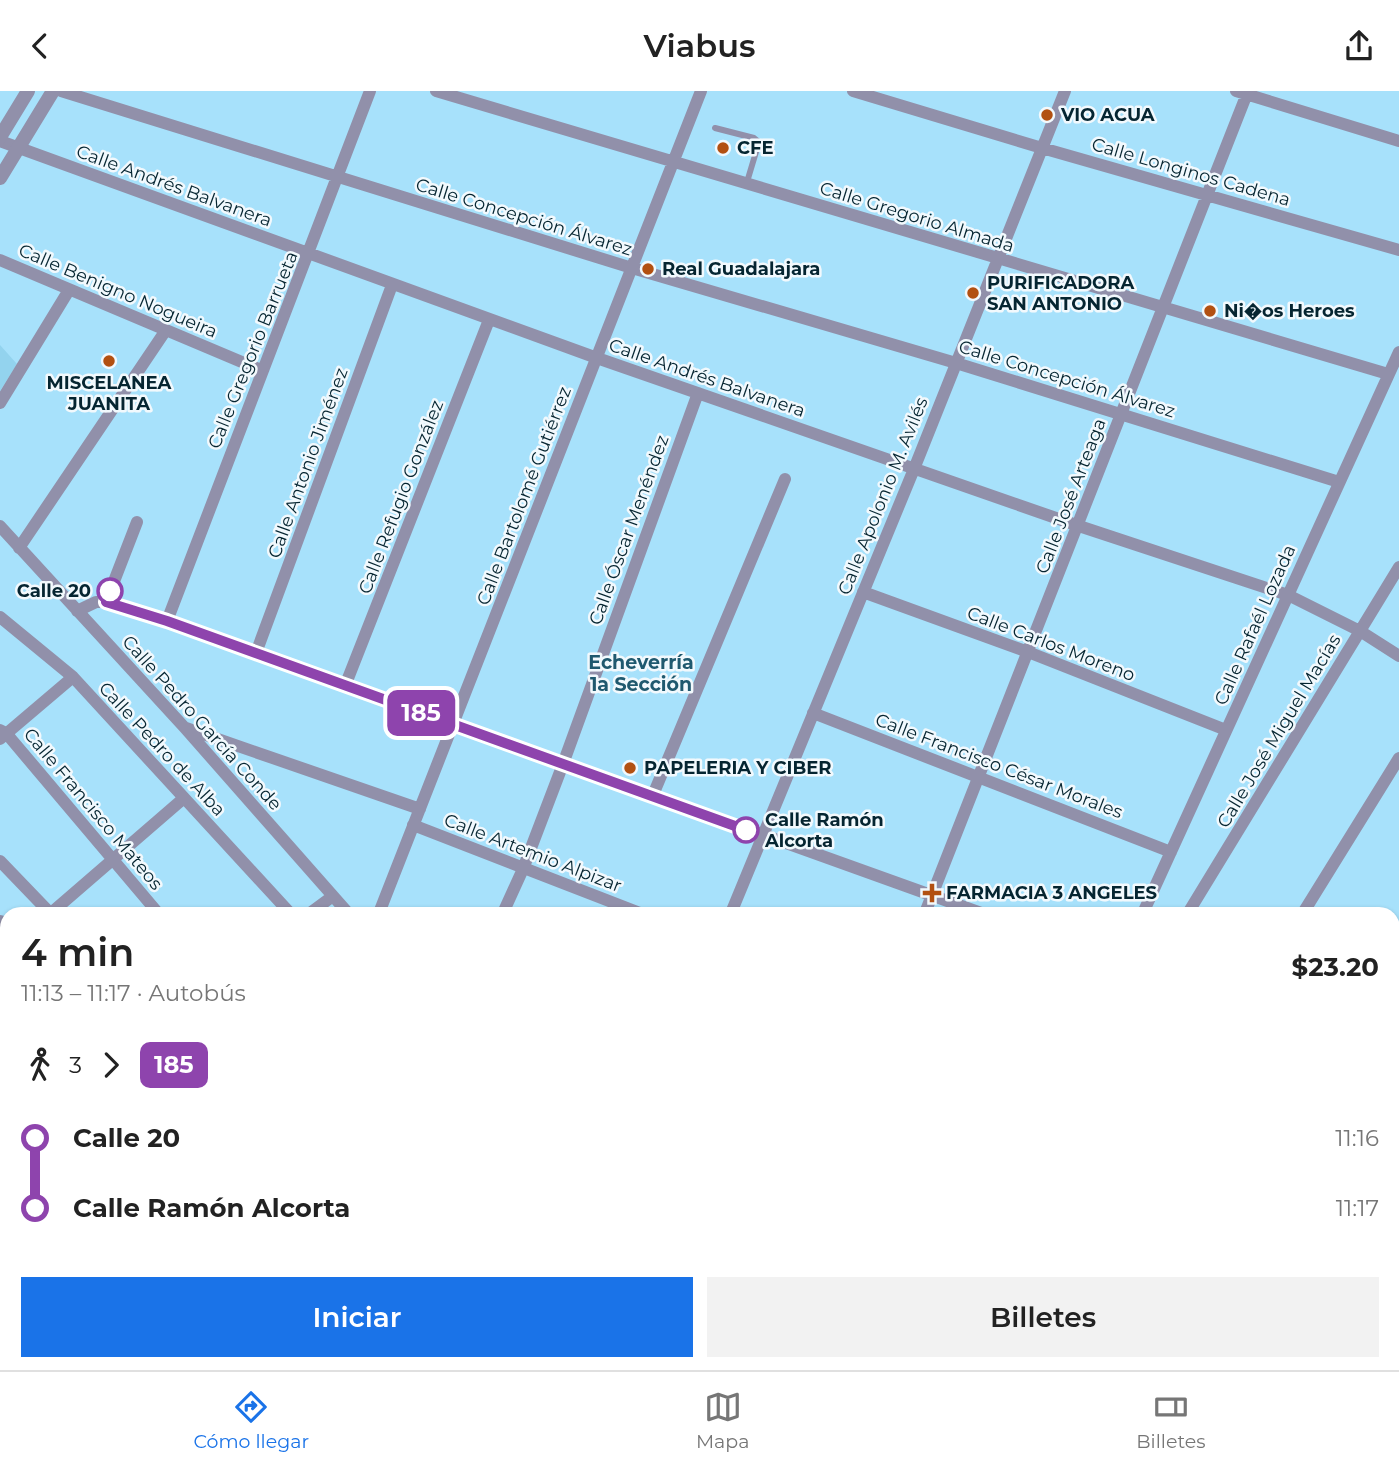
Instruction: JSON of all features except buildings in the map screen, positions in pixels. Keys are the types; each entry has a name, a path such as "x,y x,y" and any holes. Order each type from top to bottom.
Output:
{"street":[{"path":"0,139 28,91"},
{"path":"0,178 53,91"},
{"name":"Calle Concepción Álvarez","path":"61,91 632,268 956,363 1339,482"},
{"name":"Calle Gregorio Barrueta","path":"167,621 261,370 310,254 370,91"},
{"name":"Calle Gregorio Almada","path":"436,91 1388,375"},
{"name":"Calle Bartolomé Gutiérrez","path":"381,907 701,91"},
{"name":"Calle Longinos Cadena","path":"853,91 878,94 1042,148 1399,250"},
{"name":"Calle Apolonio M. Avilés","path":"733,907 914,469 1065,91"},
{"path":"1244,92 1399,141"},
{"name":"Calle José Arteaga","path":"927,907 1208,196 1244,92"},
{"name":"Calle Andrés Balvanera","path":"0,139 18,148 489,320 1079,526 1287,595 1360,631 1399,656"},
{"name":"Calle Benigno Nogueira","path":"0,260 261,370"},
{"name":"Calle Antonio Jiménez","path":"256,653 392,285"},
{"path":"0,403 69,290"},
{"name":"Calle Refugio González","path":"345,686 489,320"},
{"path":"19,548 166,330"},
{"name":"Calle Rafaél Lozada","path":"1146,907 1399,352"},
{"name":"Calle Óscar Menéndez","path":"506,907 563,764 698,393"},
{"path":"653,795 785,479"},
{"path":"106,602 137,522"},
{"name":"Calle Pedro García Conde","path":"0,526 186,728 343,907"},
{"name":"Calle José Miguel Macías","path":"1192,907 1399,567"},
{"name":"Calle Carlos Moreno","path":"863,592 1028,652 1226,730"},
{"path":"77,611 96,602 106,602 167,621 962,907"},
{"name":"Calle Pedro de Alba","path":"0,617 73,677 284,907"},
{"path":"2,734 73,677"},
{"name":"Calle Francisco César Morales","path":"813,713 1171,852"},
{"path":"186,728 420,809"},
{"name":"Calle Francisco Mateos","path":"2,734 153,907"},
{"path":"1307,907 1399,758"},
{"path":"58,907 184,798"},
{"name":"Calle Artemio Alpizar","path":"413,825 624,907"},
{"path":"0,861 45,907"},
{"path":"318,907 333,896"}],"lane":[{"path":"715,128 754,138 759,142 746,184"}],"shaded area":[{"path":"0,345 17,364 0,391"}],"bus line":[{"name":"185","path":"110,591 106,602 167,621 746,830"}],"place":[{"name":"VIO ACUA","path":"1047,115"},
{"name":"CFE","path":"723,148"},
{"name":"Real Guadalajara","path":"648,269"},
{"name":"PURIFICADORA SAN ANTONIO","path":"973,293"},
{"name":"Ni�os Heroes","path":"1210,311"},
{"name":"MISCELANEA JUANITA","path":"109,361"},
{"name":"Calle 20","path":"110,591"},
{"name":"PAPELERIA Y CIBER","path":"630,768"},
{"name":"Calle Ramón Alcorta","path":"746,830"},
{"name":"FARMACIA 3 ANGELES","path":"932,893"}],"district":[{"name":"Echeverría 1a Sección","path":"641,673"}]}
